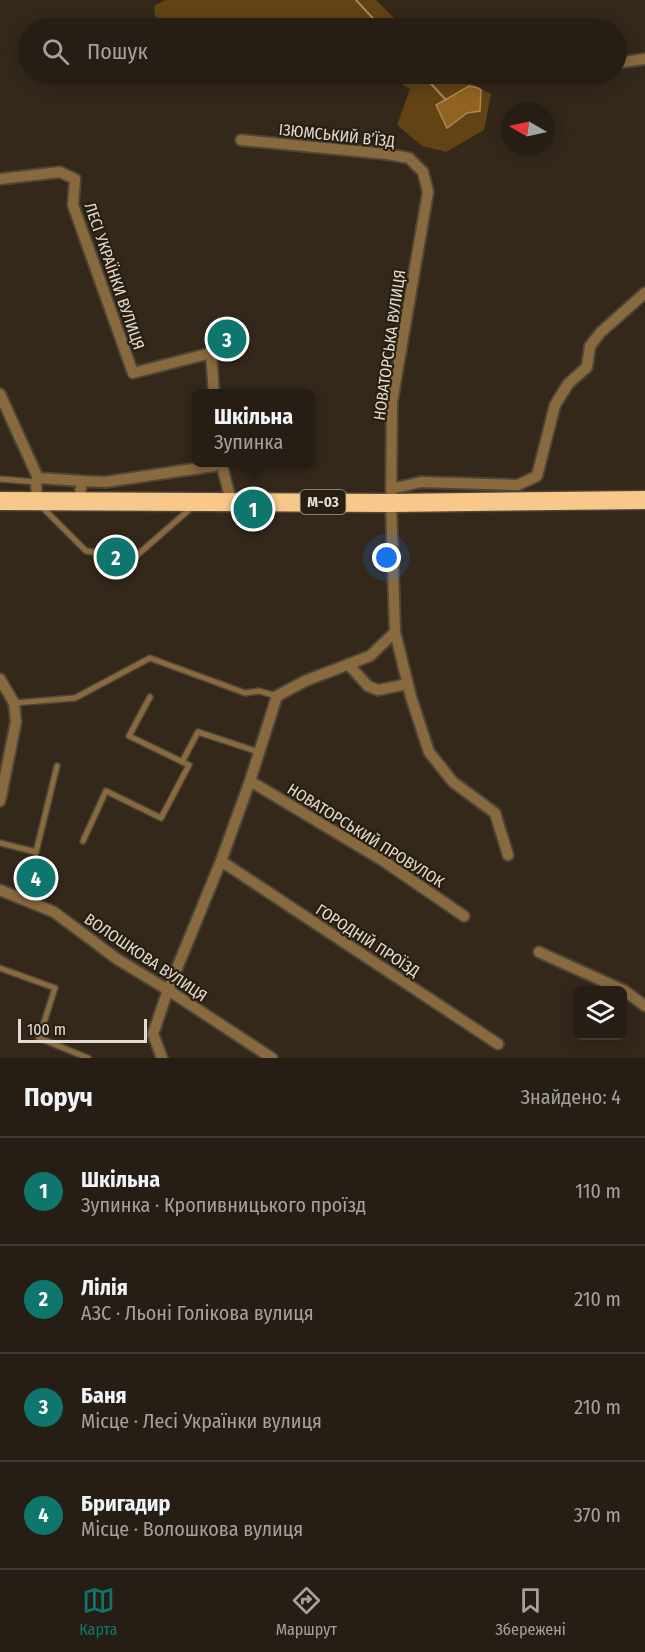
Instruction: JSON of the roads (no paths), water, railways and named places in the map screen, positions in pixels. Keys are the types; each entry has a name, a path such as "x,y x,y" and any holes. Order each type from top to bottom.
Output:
{"highway":[{"name":"М-03","path":"0,501 231,501 391,496 645,500"}],"street":[{"path":"627,61 645,59"},
{"name":"ІЗЮМСЬКИЙ В’ЇЗД","path":"242,140 398,156 409,158 423,172"},
{"name":"ЛЕСІ УКРАЇНКИ ВУЛИЦЯ","path":"0,179 60,172 75,179 73,205 133,374 211,352 214,389"},
{"name":"НОВАТОРСЬКА ВУЛИЦЯ","path":"423,172 428,192 392,402 391,496 395,632 429,752 453,782 495,813 507,855"},
{"path":"391,496 421,482 518,485 537,476 555,405 568,384 586,367 590,346 645,293"},
{"path":"0,394 37,480 37,501"},
{"path":"37,480 105,482 207,467"},
{"path":"222,467 231,501"},
{"path":"79,501 82,481"},
{"path":"162,1058 153,1034 168,990 221,861 277,696 305,681 370,656 395,632"},
{"path":"348,664 368,686 378,690 408,684"},
{"path":"0,679 14,702 16,722 0,801"},
{"name":"НОВАТОРСЬКИЙ ПРОВУЛОК","path":"250,781 382,860 464,916"},
{"name":"ГОРОДНІЙ ПРОЇЗД","path":"221,861 498,1044"},
{"name":"ВОЛОШКОВА ВУЛИЦЯ","path":"0,890 54,912 117,959 272,1058"},
{"path":"539,952 625,991 645,1006"}],"lane":[{"path":"0,479 37,480"},
{"path":"37,501 86,551 135,557 198,501"},
{"path":"14,702 75,698 150,658 245,693 259,691 277,696"},
{"path":"83,841 106,791 161,818 189,765 129,736 150,698"},
{"path":"182,762 198,732 259,752"},
{"path":"0,843 36,852 57,766"},
{"path":"0,968 55,988 39,1038 88,1058"}],"waterway":[{"path":"356,0 373,18"},
{"path":"431,84 446,100"}],"place":[{"name":"Баня","path":"227,339"},
{"name":"Шкільна","path":"253,509"},
{"name":"Лілія","path":"116,557"},
{"name":"Бригадир","path":"36,878"}]}
